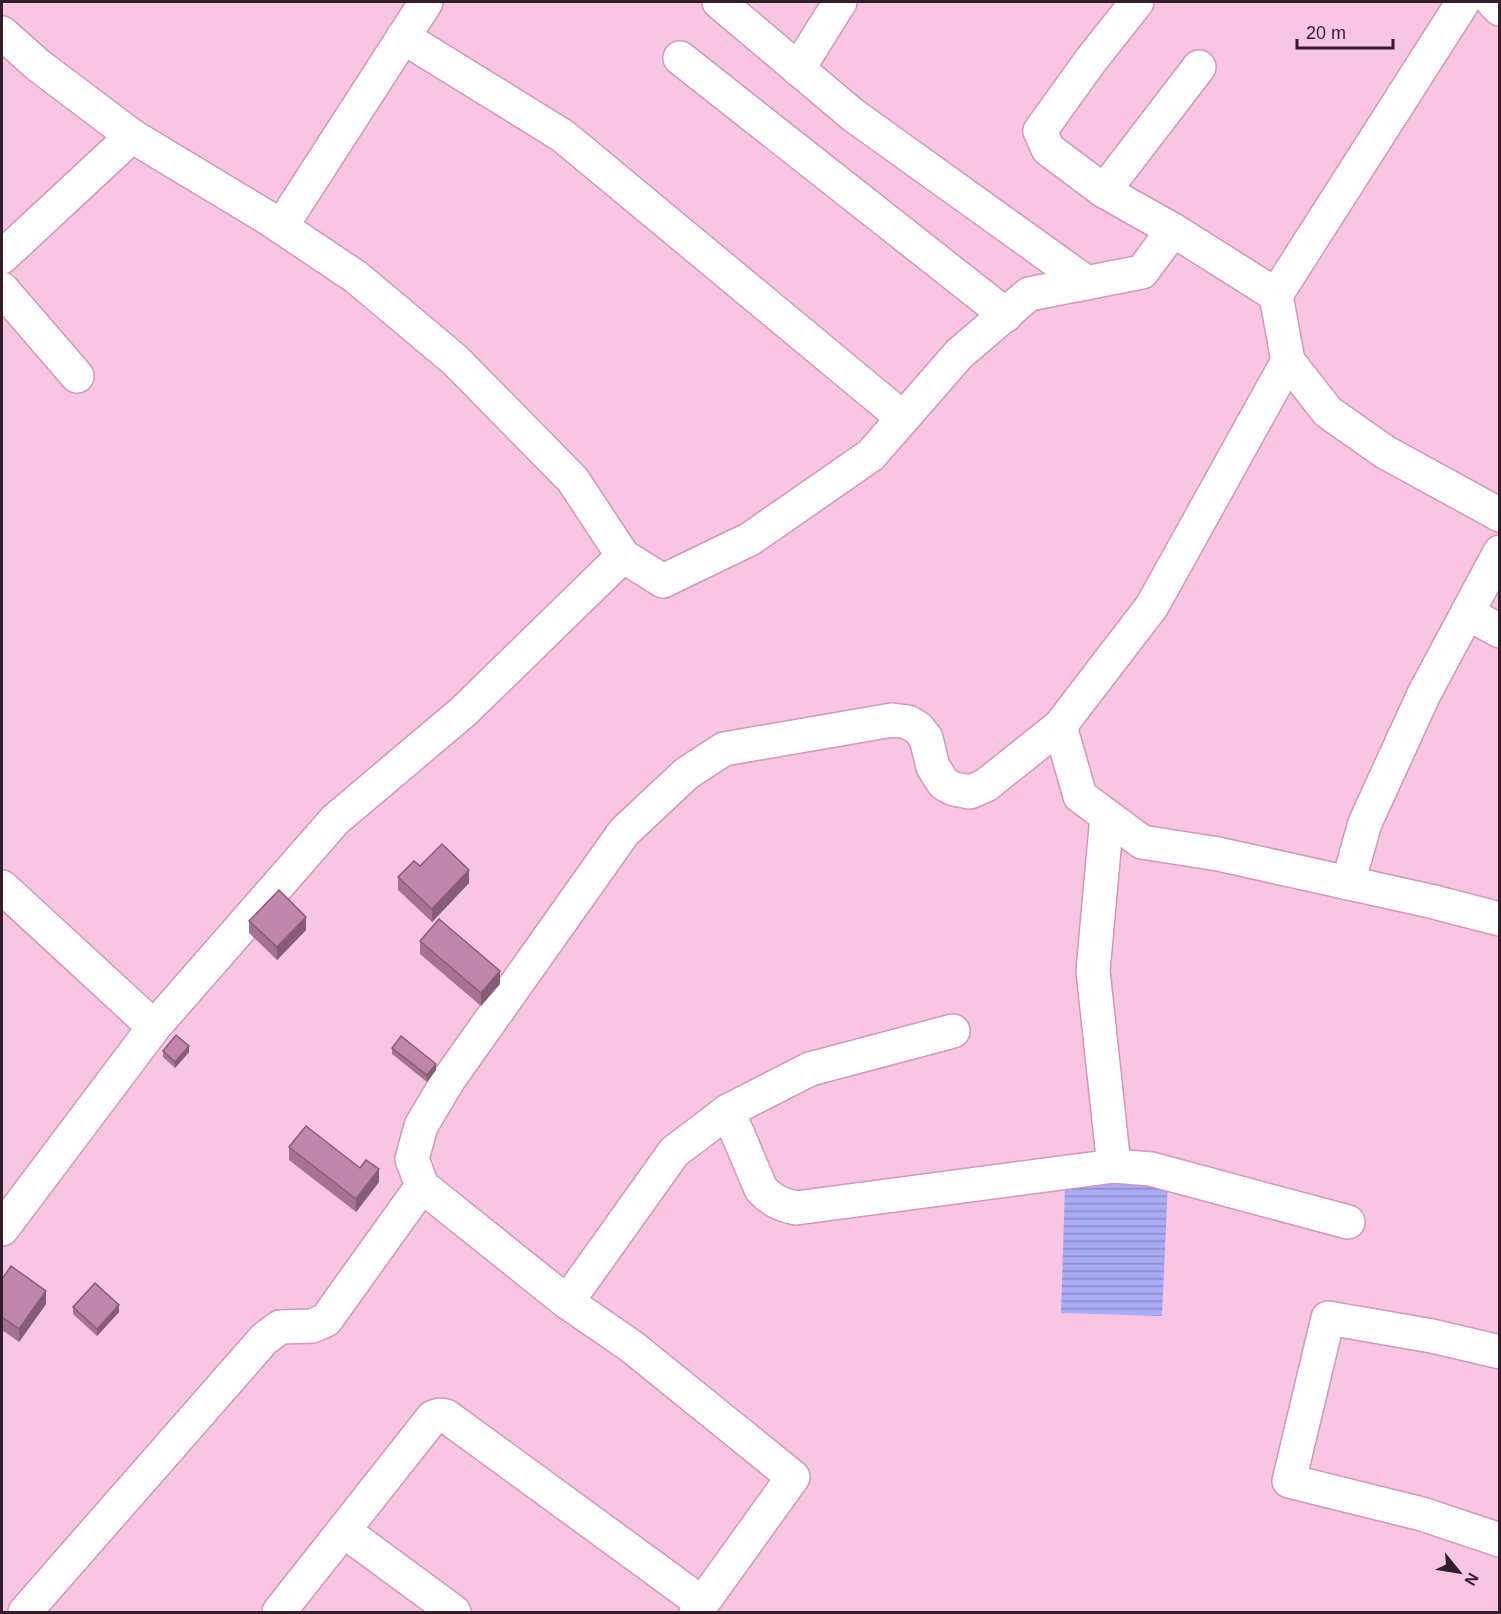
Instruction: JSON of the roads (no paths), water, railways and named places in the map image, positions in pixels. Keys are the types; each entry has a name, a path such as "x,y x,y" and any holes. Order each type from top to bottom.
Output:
{"street":[{"path":"281,227 426,2"},
{"path":"719,2 853,115 1087,284"},
{"path":"798,69 840,2"},
{"path":"1137,2 1091,60 1040,131 1048,149 1104,191 1173,230 1276,295"},
{"path":"1463,2 1276,295 1288,361 1328,412 1384,452 1500,515"},
{"path":"1492,2 1500,9"},
{"path":"2,33 38,65 132,136 281,227 356,277 455,360 573,480 623,556 663,581 750,538 871,455 959,354 1029,294 1142,272 1173,230"},
{"path":"403,38 563,136 903,418"},
{"path":"680,58 1006,315"},
{"path":"1104,191 1199,67"},
{"path":"2,257 132,136"},
{"path":"2,289 77,376"},
{"path":"279,1612 432,1417 440,1415 446,1416 699,1608 793,1478 631,1346 567,1302 422,1186 412,1159 421,1126 449,1079 624,832 687,773 724,748 892,720 908,722 918,728 926,738 933,766 944,784 954,789 970,792 986,785 1060,726 1152,606 1288,361"},
{"path":"1348,883 1365,823 1424,694 1500,552"},
{"path":"2,1229 154,1026 335,820 464,711 623,556"},
{"path":"1467,613 1500,631"},
{"path":"1060,726 1080,796 1142,842 1218,854 1430,901 1500,919"},
{"path":"1107,816 1093,971 1114,1166"},
{"path":"2,887 154,1026"},
{"path":"567,1302 674,1152 728,1111 810,1069 953,1031"},
{"path":"728,1111 761,1189 770,1199 779,1204 796,1208 1114,1166 1151,1169 1348,1222"},
{"path":"25,1612 264,1339 280,1327 312,1326 326,1320 422,1186"},
{"path":"1500,1352 1432,1336 1328,1318 1289,1481 1422,1514 1500,1540"},
{"path":"344,1531 454,1612"}],"water":[{"path":"1168,1181 1162,1316 1061,1313 1065,1186"}]}
